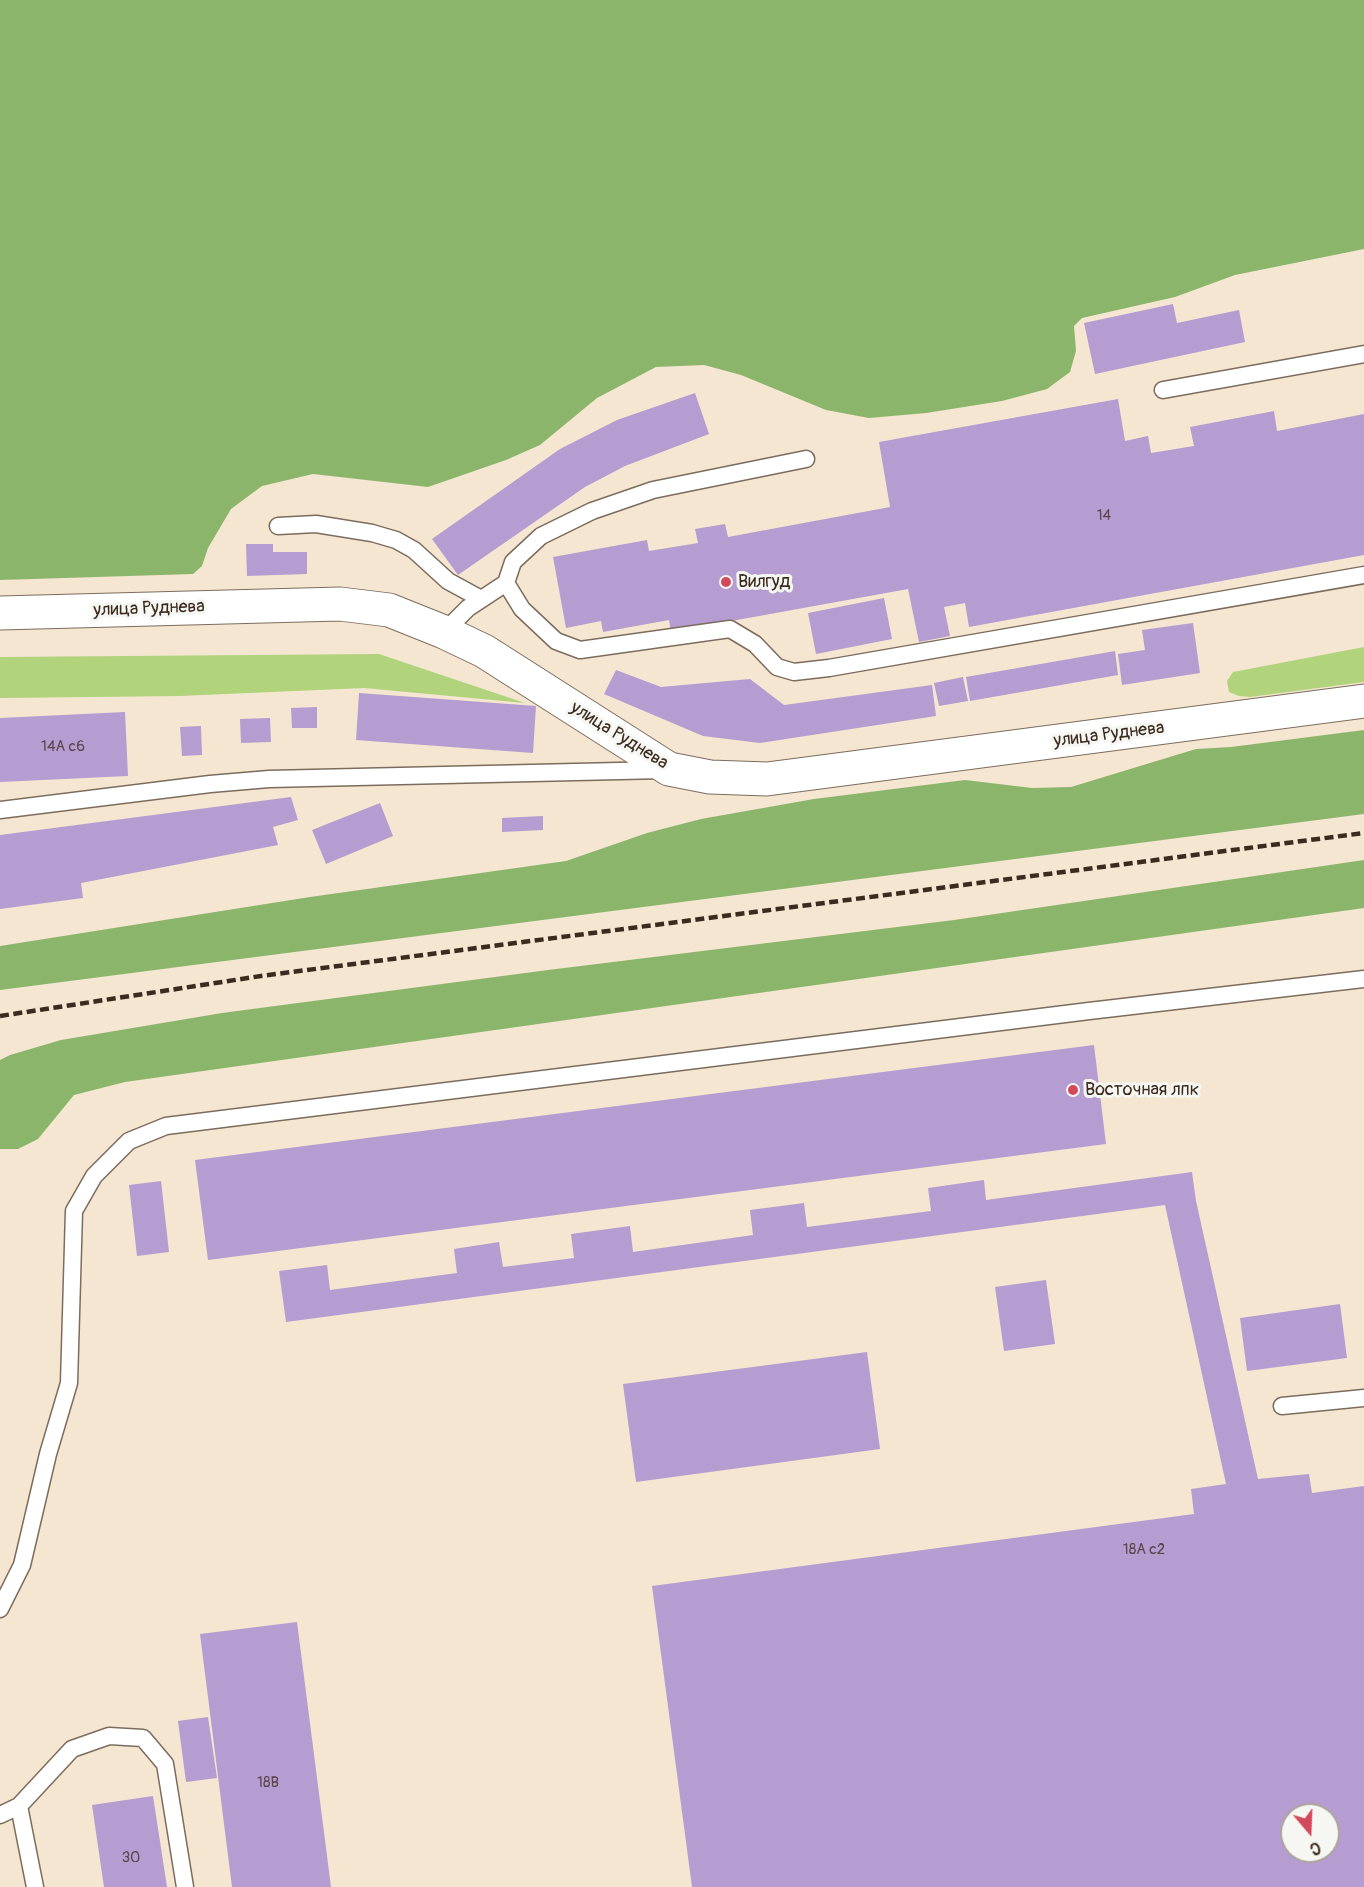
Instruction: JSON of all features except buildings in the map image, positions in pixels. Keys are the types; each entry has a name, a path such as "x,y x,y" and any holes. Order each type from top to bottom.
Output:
{"street":[{"name":"улица Руднева","path":"0,613 340,604 389,610 484,651 669,770 710,777 767,779 1364,701"}],"lane":[{"path":"1163,390 1364,354"},
{"path":"444,632 468,608 506,583 513,562 541,536 592,510 653,490 806,459"},
{"path":"278,526 316,524 372,533 396,540 414,550 448,581 481,599"},
{"path":"506,583 522,609 556,641 580,650 730,629 755,644 777,667 794,672 829,668 1364,575"},
{"path":"0,810 268,779 669,770"},
{"path":"0,1609 22,1565 48,1454 69,1383 74,1212 94,1176 129,1141 166,1126 1364,979"},
{"path":"1282,1406 1364,1398"},
{"path":"0,1815 19,1806 72,1749 109,1736 143,1738 165,1764 184,1887"},
{"path":"19,1806 35,1887"}],"green space":[{"path":"0,0 1364,0 1364,249 1235,275 1175,297 1082,318 1074,326 1076,351 1070,372 1047,389 1002,401 926,413 869,418 826,410 741,375 704,365 656,367 597,398 540,445 506,460 428,487 313,474 262,486 231,509 208,548 202,566 193,574 0,580"},
{"path":"1364,647 1364,682 1250,697 1229,692 1227,681 1233,672"},
{"path":"379,654 525,703 364,688 180,696 0,698 0,657"},
{"path":"1364,730 1364,814 0,990 0,946 310,897 566,861 647,833 701,819 814,799 965,780 1032,788 1071,787 1196,749 1231,747"},
{"path":"1364,860 1364,908 125,1082 74,1095 38,1139 18,1149 0,1149 0,1060 61,1040 222,1013 954,920"}],"railway":[{"path":"0,1016 261,976 1364,833"}],"place":[{"name":"Вилгуд","path":"726,582"},
{"name":"Восточная лпк","path":"1073,1090"}]}
